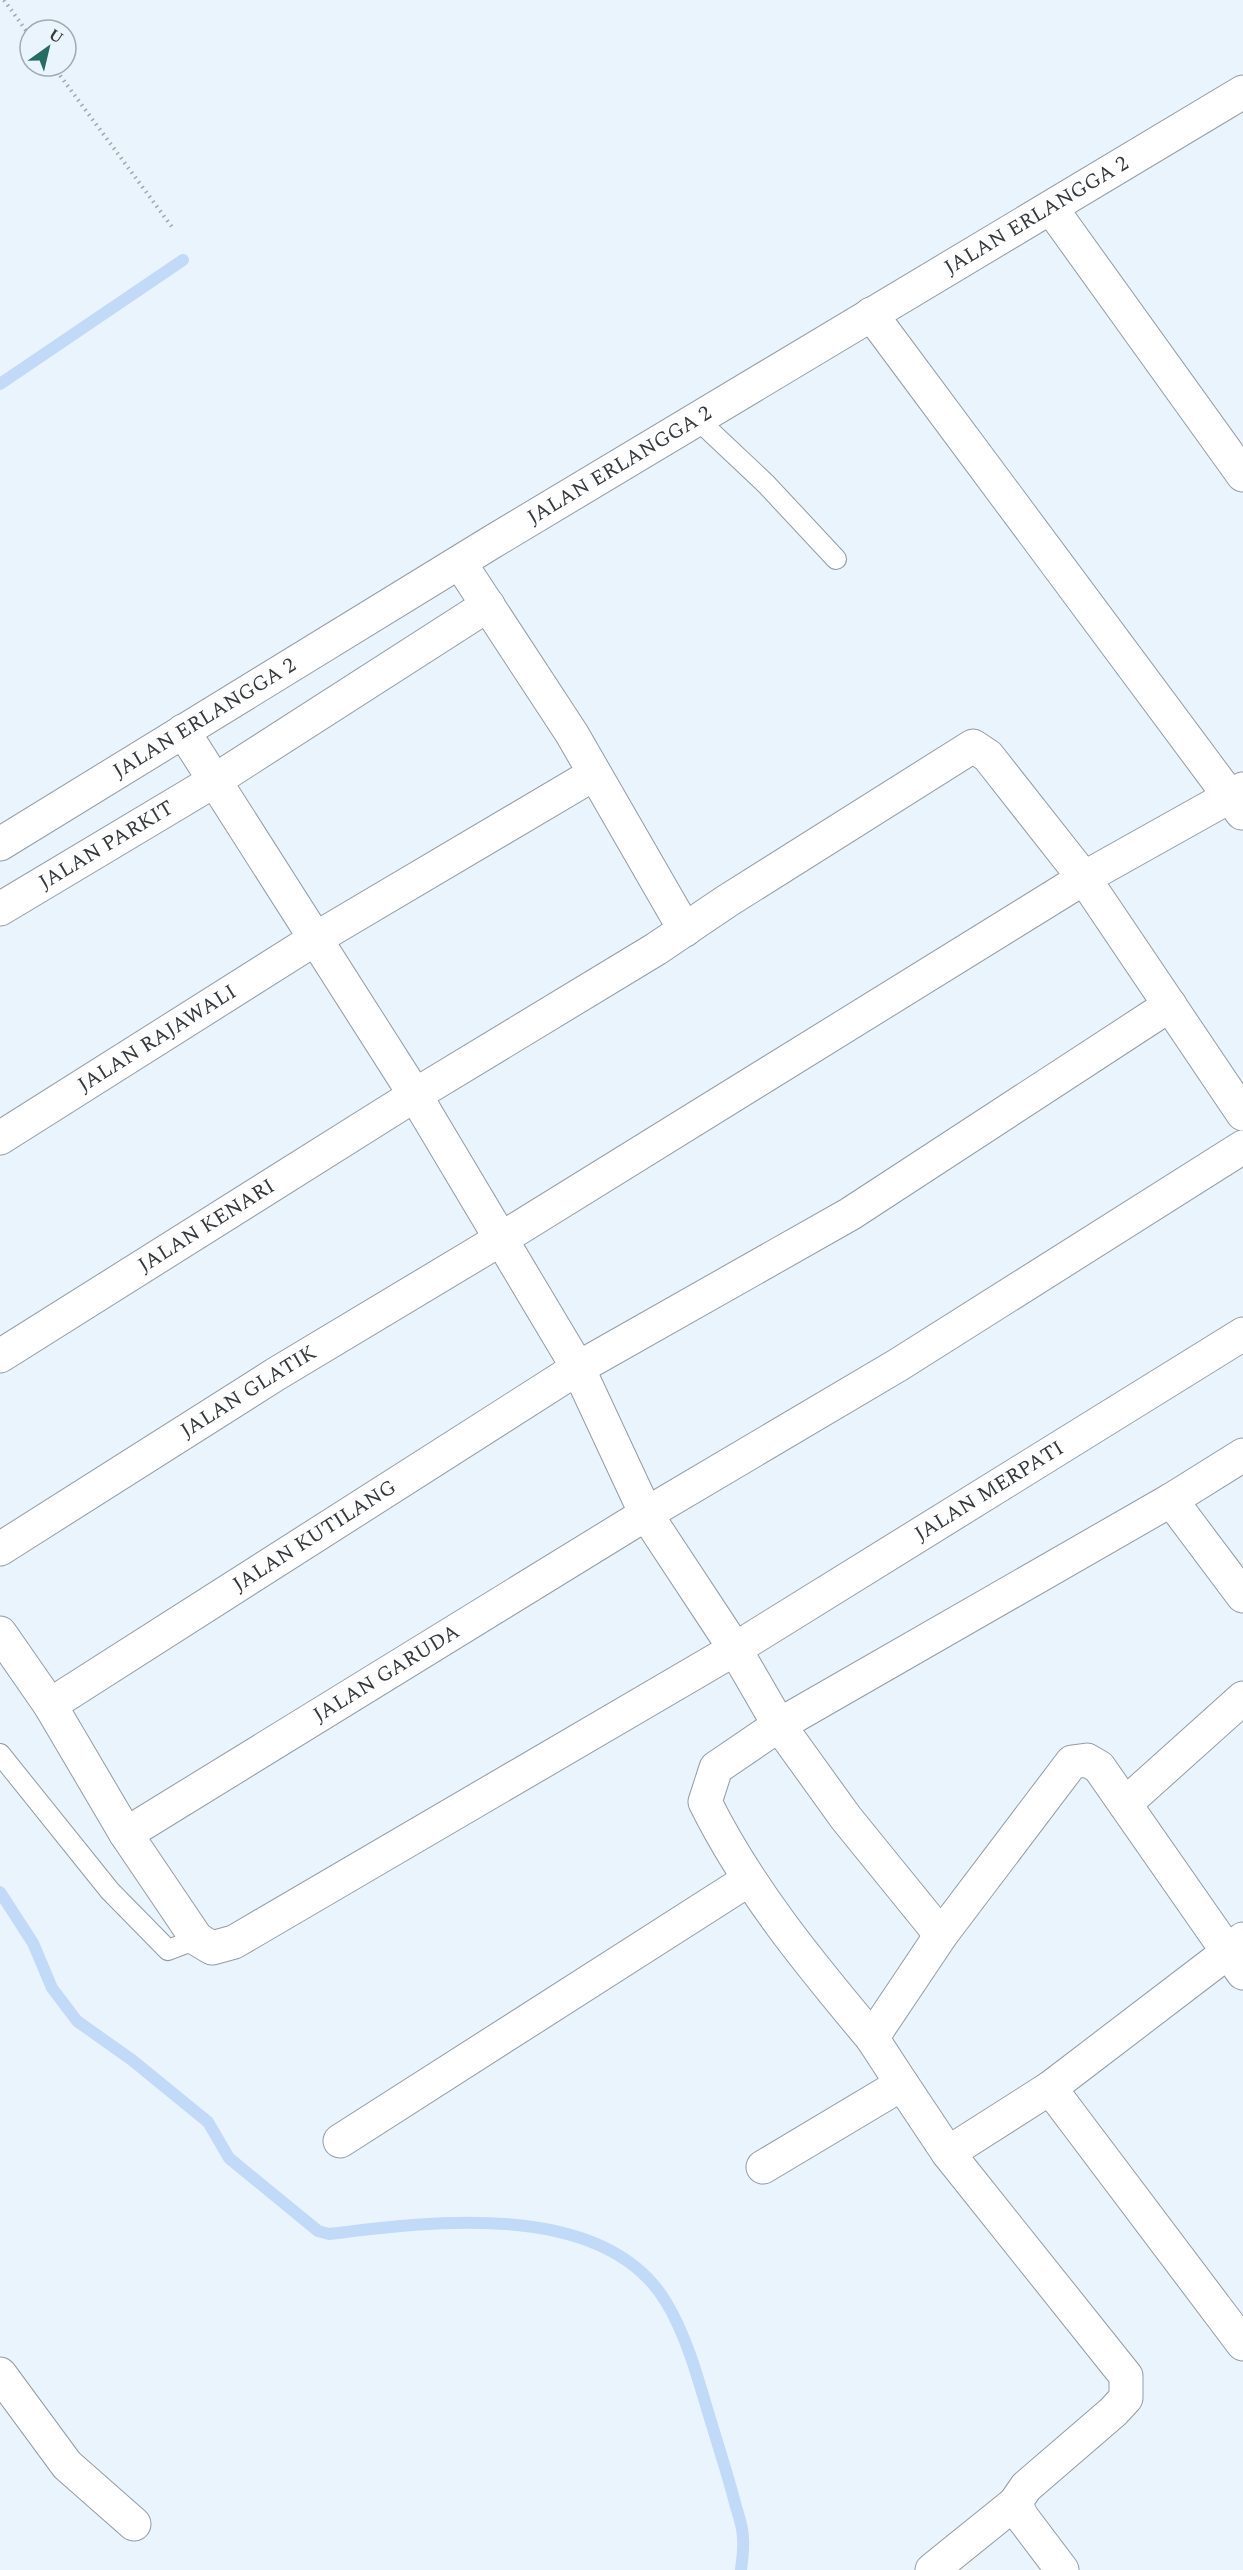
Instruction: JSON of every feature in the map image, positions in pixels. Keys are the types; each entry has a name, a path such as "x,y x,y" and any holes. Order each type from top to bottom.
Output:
{"street":[{"name":"JALAN ERLANGGA 2","path":"0,844 696,418 1243,92"},
{"path":"1051,208 1243,475"},
{"path":"870,314 1239,800"},
{"path":"460,563 572,734 685,930"},
{"name":"JALAN PARKIT","path":"0,909 214,781 488,605"},
{"path":"183,731 415,1095 578,1368 646,1514 735,1649 779,1725 846,1818 941,1935"},
{"name":"JALAN KENARI","path":"0,1356 415,1095 685,930 973,746 988,756 1084,878"},
{"name":"JALAN RAJAWALI","path":"0,1138 315,939 594,774"},
{"name":"JALAN GLATIK","path":"0,1550 276,1374 501,1239 1084,878 1239,800"},
{"path":"1084,878 1243,1114"},
{"name":"JALAN KUTILANG","path":"50,1705 578,1368 850,1214 1170,1005"},
{"name":"JALAN GARUDA","path":"126,1834 646,1514 898,1365 1243,1147"},
{"name":"JALAN MERPATI","path":"197,1939 212,1948 234,1942 735,1649 1243,1334"},
{"path":"932,2570 1015,2504 1026,2487 1113,2412 1126,2398 1126,2376 948,2153 872,2038 820,1976 748,1880 705,1802 716,1768 779,1725 1171,1500 1243,1455"},
{"path":"1171,1500 1243,1596"},
{"path":"0,1633 50,1705 126,1834 197,1939"},
{"path":"1125,1804 1243,1698"},
{"path":"872,2038 941,1935 1072,1762 1087,1760 1099,1767 1238,1955 1050,2088 948,2153"},
{"path":"340,2141 748,1880"},
{"path":"763,2167 902,2084"},
{"path":"1050,2088 1243,2344"},
{"path":"0,2374 67,2465 134,2524"},
{"path":"1015,2504 1022,2517 1062,2570"}],"lane":[{"path":"696,418 766,484 836,559"},
{"path":"0,1754 110,1891 168,1950 197,1939"}],"path":[{"path":"3,0 18,20"},
{"path":"61,78 172,227"}],"waterway":[{"path":"0,384 183,260"},
{"path":"0,1892 33,1943 52,1988 77,2021 132,2060 208,2122 229,2158 318,2231 329,2234 416,2225 512,2224 559,2232 601,2246 638,2269 666,2302 690,2356 741,2525 743,2534 741,2570"}]}
